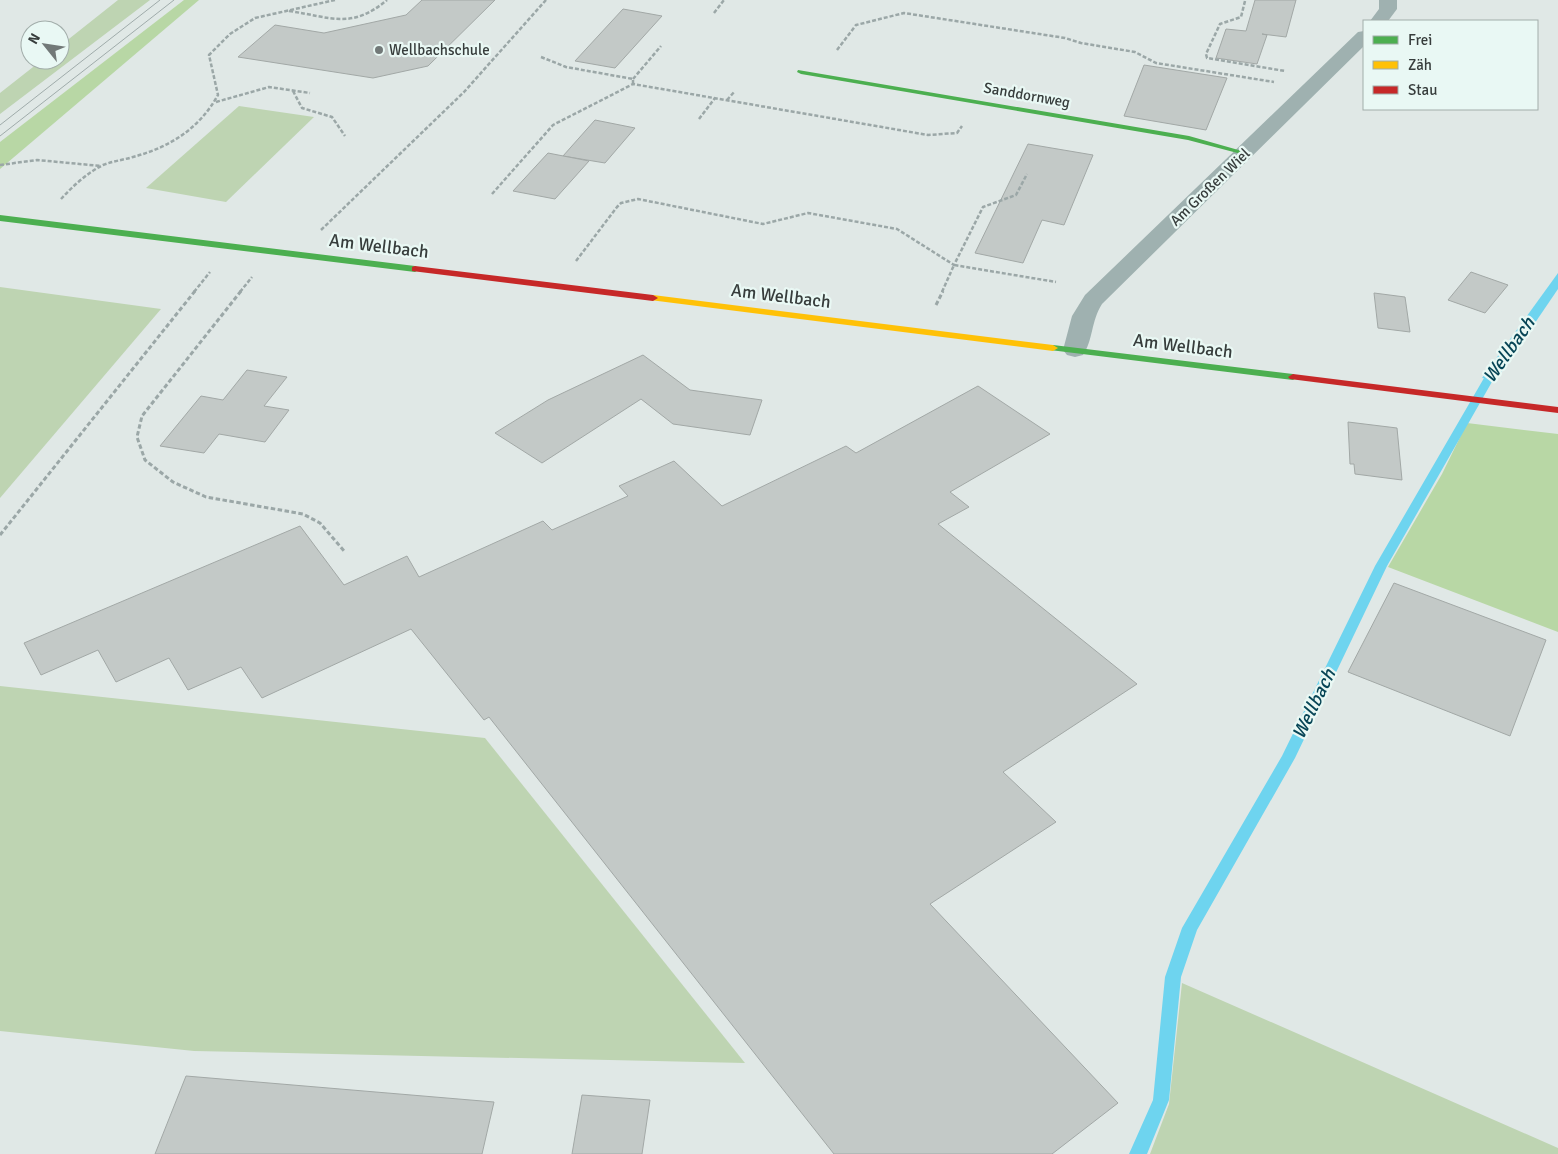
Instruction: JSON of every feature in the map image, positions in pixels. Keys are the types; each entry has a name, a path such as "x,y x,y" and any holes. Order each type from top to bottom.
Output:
{"main road":[{"name":"Sanddornweg","path":"801,72 1189,138 1245,153"},
{"name":"Am Wellbach","path":"0,218 1558,410"}],"street":[{"path":"1380,20 1388,9 1388,0"},
{"name":"Am Großen Wiel","path":"1075,350 1082,316 1093,300 1363,37"}],"path":[{"path":"0,165 12,161 29,160 101,166 168,146 182,137 212,108 215,102 218,89 209,55 214,49 255,18 335,0"},
{"path":"286,11 356,20 368,16 387,0"},
{"path":"294,253 372,182 457,98 546,0"},
{"path":"714,13 724,0"},
{"path":"1246,1 1241,17 1220,24 1206,54 1207,58 1287,72"},
{"path":"820,75 856,24 904,13 1066,38 1081,43 1135,52 1156,64 1276,82"},
{"path":"633,84 633,79 661,46"},
{"path":"541,57 566,67 633,79"},
{"path":"1182,72 1184,68"},
{"path":"492,194 554,125 633,84 928,136 957,133 975,102"},
{"path":"215,102 269,87 310,93"},
{"path":"727,100 735,90"},
{"path":"293,91 302,108 322,112 338,121 345,136"},
{"path":"699,119 715,98"},
{"path":"38,222 67,193 101,166"},
{"path":"933,310 983,207 1016,195 1027,174"},
{"path":"557,286 617,207 621,203 638,199 763,224 808,213 897,229 954,264 1056,282"},
{"path":"0,535 231,246"},
{"path":"272,251 142,416 137,437 144,460 173,482 206,496 303,514 320,523 345,552"}],"green space":[{"path":"118,0 150,0 70,61 70,38"},
{"path":"184,0 199,0 0,169 0,142"},
{"path":"29,70 58,70 0,114 0,93"},
{"path":"239,106 314,117 226,202 146,188"},
{"path":"0,287 161,309 0,498"},
{"path":"1467,423 1558,434 1558,632 1388,567 1442,474"},
{"path":"0,686 485,738 745,1063 194,1051 0,1031"},
{"path":"1182,983 1558,1148 1558,1154 1150,1154 1169,1104"}],"water":[{"path":"1558,273 1558,289 1496,380 1482,378"}],"building":[{"path":"422,0 495,0 428,66 373,78 238,57 275,25 324,33 406,15"},
{"path":"1255,0 1296,0 1286,37 1262,34 1267,35 1257,64 1216,58 1226,29 1246,31"},
{"path":"623,9 662,16 615,68 575,61"},
{"path":"1144,65 1227,78 1206,130 1124,116"},
{"path":"595,120 635,128 605,163 563,156"},
{"path":"1028,144 1093,155 1064,225 1042,220 1023,263 975,253"},
{"path":"548,153 589,161 555,199 513,191"},
{"path":"1471,272 1508,285 1485,313 1448,300"},
{"path":"1374,293 1405,297 1410,332 1378,328"},
{"path":"643,355 690,390 762,400 750,435 673,424 641,399 542,463 495,433 548,400"},
{"path":"247,370 287,377 264,406 289,410 265,442 219,434 204,453 160,446 201,396 223,400"},
{"path":"978,386 1050,434 950,492 969,507 938,524 1137,684 1003,772 1056,822 930,904 1118,1103 1052,1154 834,1154 489,717 484,720 411,629 262,698 241,667 188,690 169,658 116,682 98,650 41,675 24,643 300,526 344,585 407,556 419,577 543,521 552,530 628,496 619,486 674,461 722,506 846,446 856,453"},
{"path":"1348,422 1397,428 1402,480 1355,474 1354,464 1350,464"},
{"path":"1394,583 1546,640 1510,736 1348,672"},
{"path":"186,1076 494,1102 482,1154 155,1154"},
{"path":"582,1095 650,1100 642,1154 572,1154"}],"waterway":[{"name":"Wellbach","path":"1138,1154 1161,1100 1173,977 1190,928 1288,758 1381,566 1496,366"}],"tram line":[{"path":"0,125 160,0"},
{"path":"0,136 174,0"}],"traffic: fast":[{"path":"801,72 1189,138 1245,153"},
{"path":"0,218 415,269"},
{"path":"1053,348 1293,377"}],"traffic: slow":[{"path":"653,298 1053,348"}],"traffic: jam":[{"path":"415,269 653,298"},
{"path":"1293,377 1558,410"}],"place":[{"name":"Wellbachschule","path":"379,50"}]}
